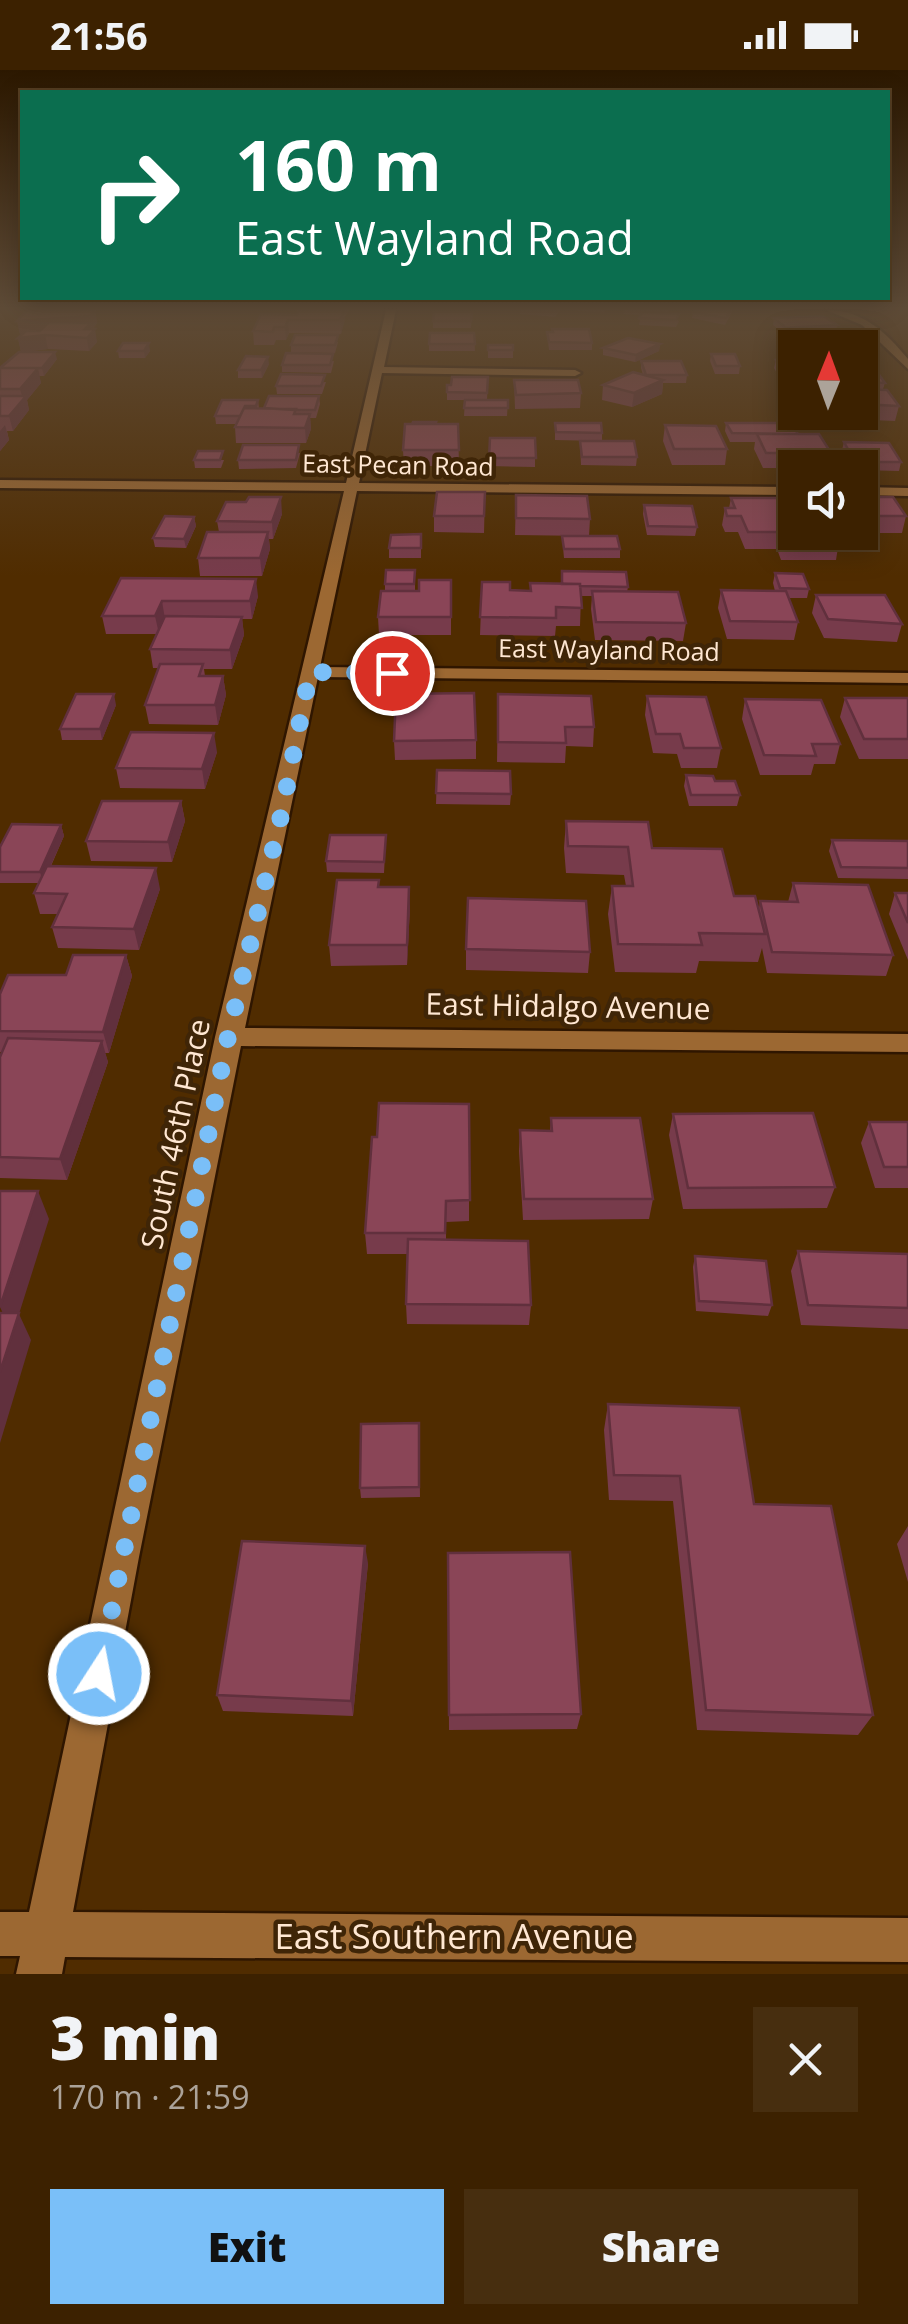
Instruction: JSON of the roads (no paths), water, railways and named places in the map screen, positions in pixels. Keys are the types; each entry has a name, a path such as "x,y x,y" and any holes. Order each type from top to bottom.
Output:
{"street":[{"name":"South 46th Place","path":"43,1954 228,1037 281,816 371,399"},
{"name":"East Pecan Road","path":"0,484 778,491"},
{"path":"878,491 908,492"},
{"name":"East Wayland Road","path":"310,672 908,678"},
{"name":"East Hidalgo Avenue","path":"228,1037 908,1043"},
{"name":"East Southern Avenue","path":"0,1934 43,1954 908,1940"}]}
